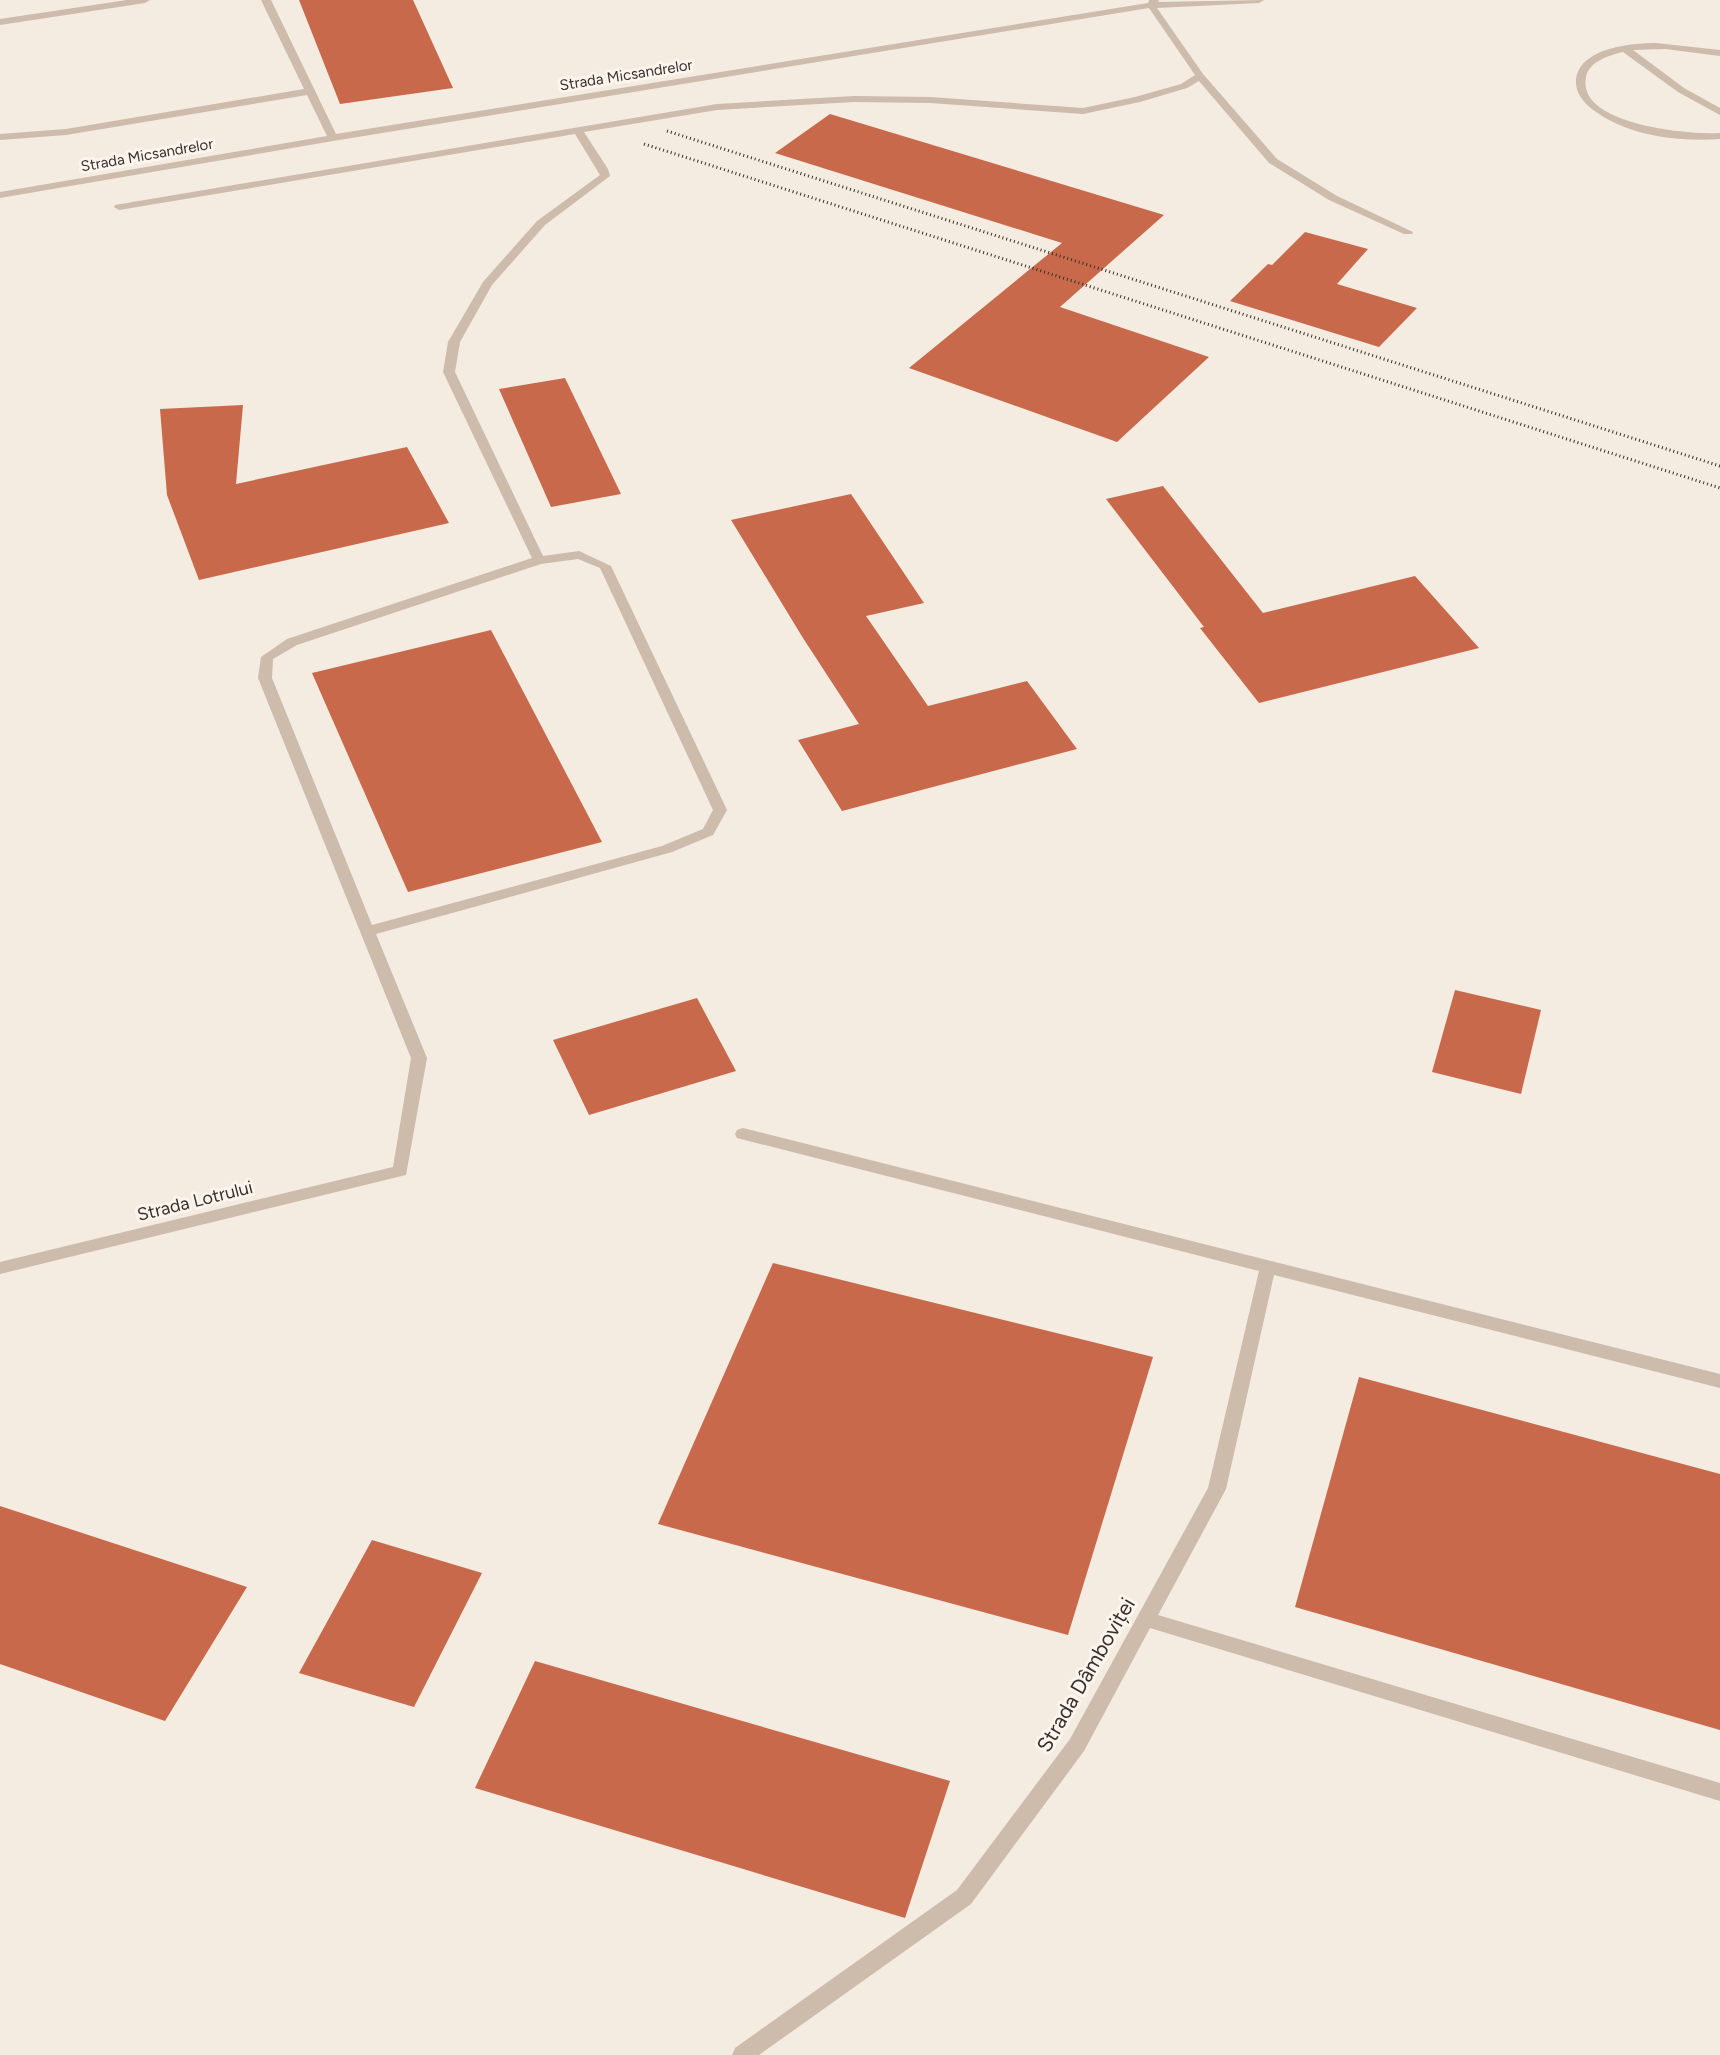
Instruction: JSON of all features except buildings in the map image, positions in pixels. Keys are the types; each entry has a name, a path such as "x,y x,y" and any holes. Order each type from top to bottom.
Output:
{"street":[{"path":"0,22 145,0"},
{"path":"266,0 333,138"},
{"name":"Strada Micsandrelor","path":"0,195 1153,3 1259,0"},
{"path":"1153,3 1200,76 1273,161 1333,198 1408,232"},
{"path":"1720,53 1670,46 1625,49 1593,61 1583,70 1580,80 1582,91 1590,102 1603,112 1643,129 1692,137 1720,136"},
{"path":"1625,49 1681,90 1720,112"},
{"path":"119,207 717,107 854,99 930,100 1083,111 1137,100 1184,86 1200,76"},
{"path":"0,137 66,132 311,91"},
{"path":"539,560 449,372 454,342 487,284 541,223 605,176 603,169 578,131"},
{"path":"579,555 605,566 720,810 708,832 667,849 367,931 265,678 267,657 291,642 539,560 579,555"},
{"name":"Strada Lotrului","path":"0,1268 400,1171 418,1058 367,931"},
{"path":"743,1134 1720,1381"},
{"name":"Strada Dâmboviței","path":"742,2055 964,1897 1077,1744 1217,1489 1268,1267"},
{"path":"1145,1619 1720,1792"}],"railway":[{"path":"667,131 1720,466"},
{"path":"644,144 1720,488"}]}
